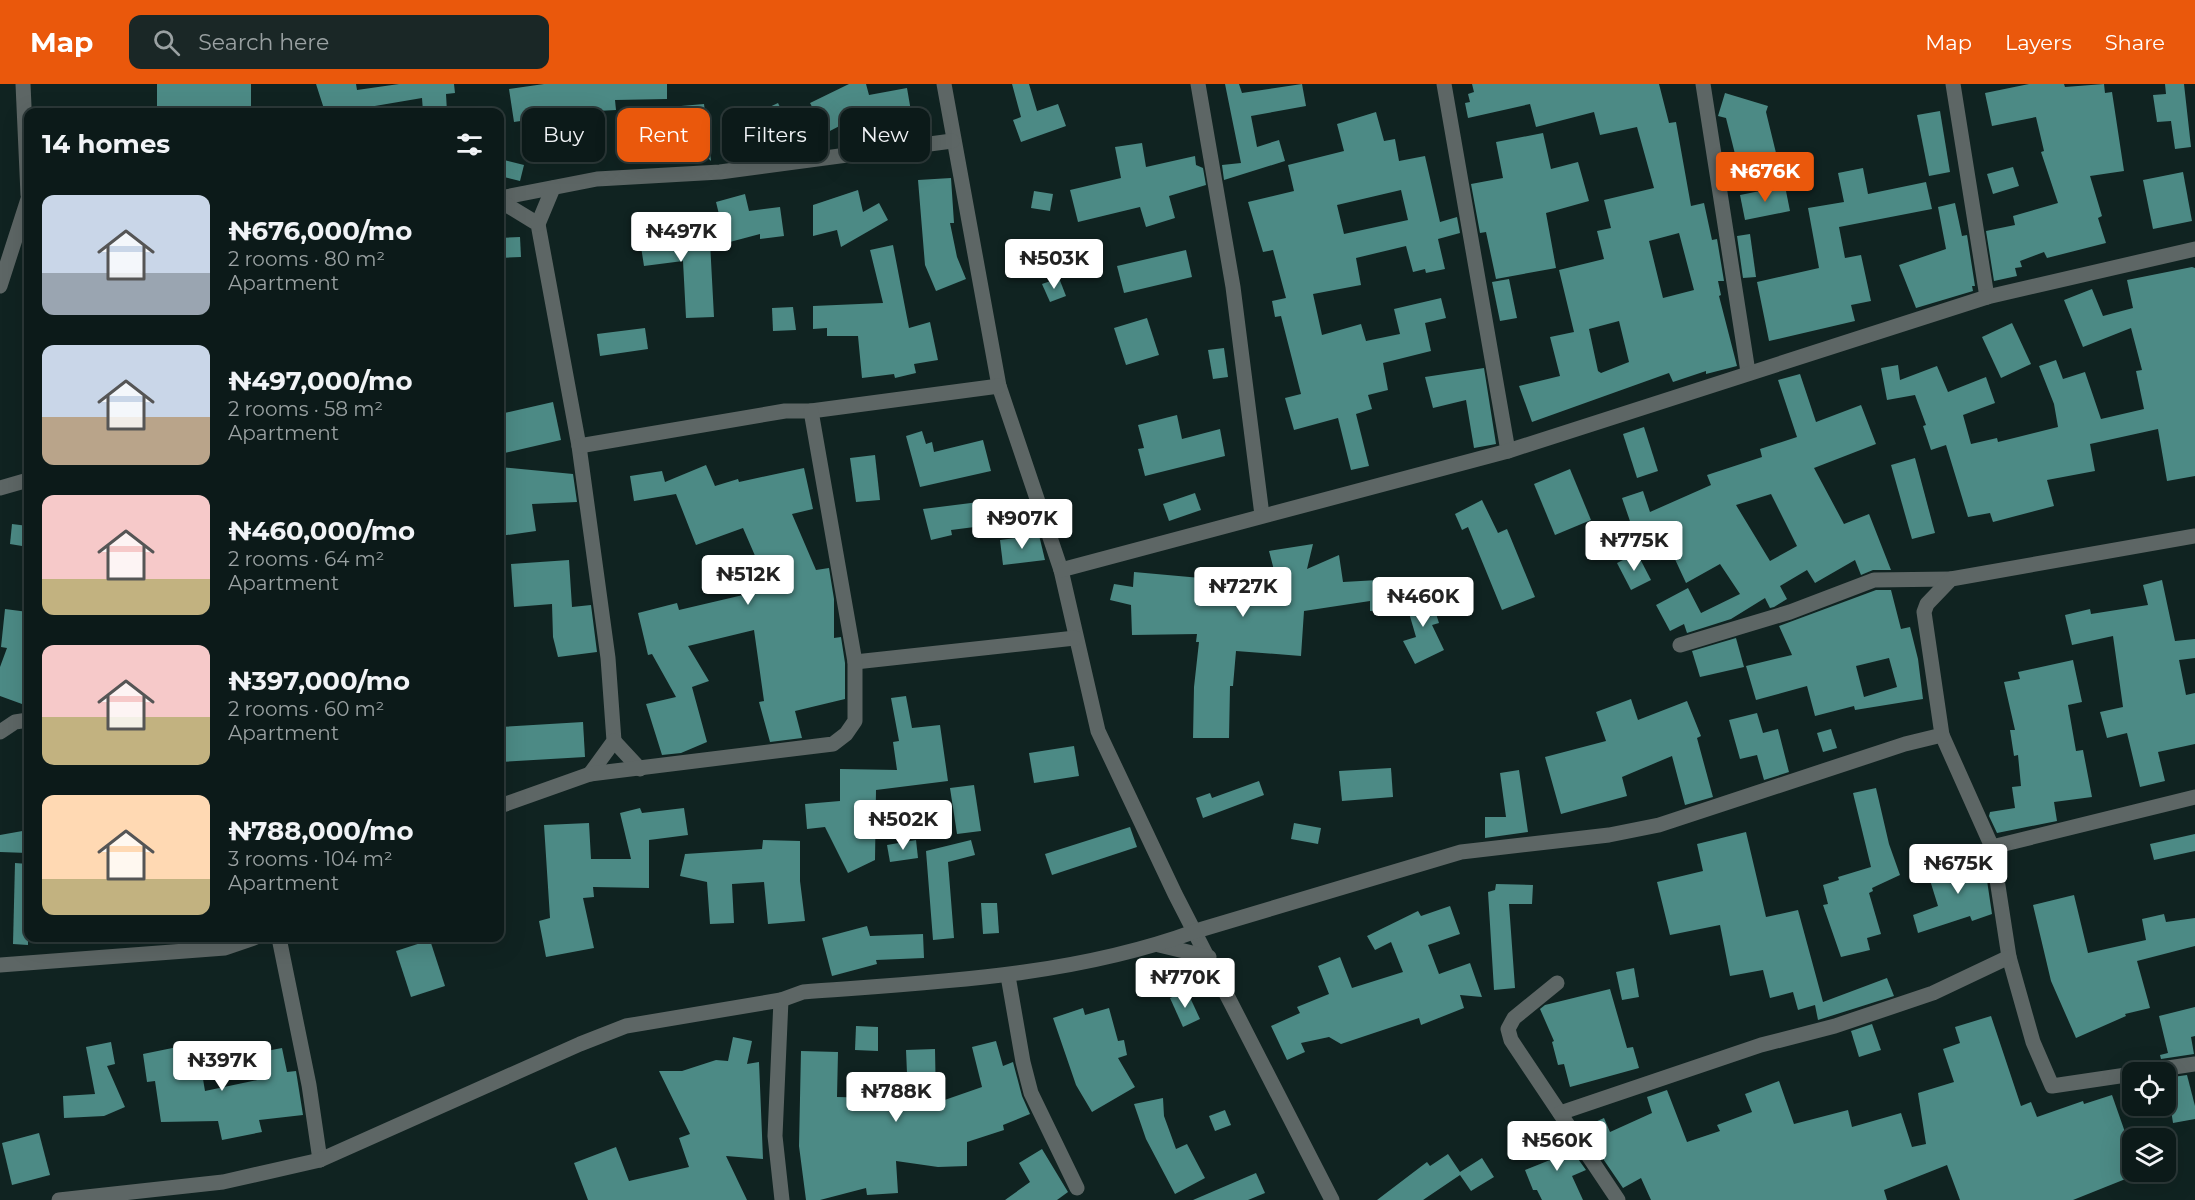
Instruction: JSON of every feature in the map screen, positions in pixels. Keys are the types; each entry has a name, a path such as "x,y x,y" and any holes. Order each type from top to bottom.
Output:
{"street":[{"path":"23,84 24,108"},
{"path":"944,84 952,141 999,386 1061,570 1098,731 1175,894 1332,1200"},
{"path":"1198,84 1233,287 1262,515"},
{"path":"1444,84 1508,450"},
{"path":"1703,84 1748,372"},
{"path":"1953,84 1987,297"},
{"path":"504,198 597,179 720,172 952,141"},
{"path":"553,188 538,224 579,446 608,658 614,741 640,769"},
{"path":"504,202 538,224"},
{"path":"0,286 24,210"},
{"path":"1061,570 1508,450 1987,297 2195,249"},
{"path":"579,446 785,411 811,411 999,386"},
{"path":"504,805 590,774 833,744 846,734 855,721 855,662 811,411"},
{"path":"0,488 24,481"},
{"path":"1680,645 1790,612 1874,580 1951,579 2195,536"},
{"path":"1951,579 1927,604 1924,612 1942,735 1992,847 2009,957 2033,1042 2052,1086 2122,1076"},
{"path":"855,662 1075,638"},
{"path":"0,732 15,722 24,721"},
{"path":"58,1200 223,1182 320,1160 580,1044 627,1026 781,1000 803,993 1008,976 1159,945 1196,931 1461,852 1588,838 1659,825 1905,744 1942,735"},
{"path":"590,774 614,741"},
{"path":"1992,847 2195,797"},
{"path":"0,966 225,948 242,942"},
{"path":"280,942 309,1086 320,1160"},
{"path":"1159,945 1209,957"},
{"path":"1560,1113 1761,1045 1834,1026 1933,993 2009,957"},
{"path":"1008,976 1023,1062 1031,1093 1077,1188"},
{"path":"1557,983 1514,1018 1508,1029 1511,1040 1617,1200"},
{"path":"781,1000 775,1136 782,1200"},
{"path":"2176,1067 2195,1064"}],"building":[{"path":"157,84 251,84 251,108 157,108"},
{"path":"316,84 356,84 357,90 399,84 454,84 455,93 446,94 447,108 423,108 422,98 363,108 324,108"},
{"path":"544,84 667,84 667,99 615,100 616,110 522,108 522,121 514,122 509,89"},
{"path":"849,84 866,84 869,95 907,88 910,108 840,108 840,126 828,132 828,108 813,108 810,103"},
{"path":"1012,84 1029,84 1037,111 1058,104 1066,126 1021,142 1013,120 1021,117"},
{"path":"1225,84 1239,84 1242,93 1302,84 1306,106 1251,116 1257,147 1279,140 1285,161 1224,180 1222,165 1241,163"},
{"path":"1472,84 1659,84 1669,123 1676,122 1691,206 1704,203 1712,240 1717,239 1724,281 1718,281 1721,295 1719,296 1737,366 1706,374 1706,371 1673,382 1669,373 1532,422 1519,386 1560,376 1550,337 1574,332 1559,270 1604,259 1597,231 1611,228 1604,200 1654,188 1637,127 1600,135 1594,112 1536,127 1530,104 1468,118 1465,103 1470,102 1468,94 1474,92","holes":["1679,233 1694,290 1663,298 1649,241","1619,321 1629,362 1601,373 1598,371 1589,329"]},
{"path":"2029,84 2064,84 2065,87 2104,84 2105,93 2112,92 2124,171 2090,176 2102,216 2098,218 2106,243 2047,258 2044,252 2020,261 2022,267 2015,268 2017,276 1994,281 1986,231 2015,225 2013,216 2058,203 2041,152 2044,151 2036,117 1992,126 1985,93"},
{"path":"2165,84 2184,84 2191,147 2175,149 2171,121 2157,122 2153,95 2166,94"},
{"path":"1725,93 1768,106 1766,112 1777,157 1738,166 1726,118 1718,116"},
{"path":"778,103 780,108 767,108"},
{"path":"704,104 704,108 681,108 681,106"},
{"path":"1940,111 1950,172 1929,176 1917,115"},
{"path":"1376,112 1384,141 1395,139 1399,161 1425,156 1440,222 1457,217 1460,233 1438,239 1445,269 1426,273 1425,269 1413,272 1406,246 1356,258 1361,285 1313,294 1322,335 1361,324 1366,341 1400,334 1394,309 1441,298 1446,318 1425,323 1431,351 1383,363 1388,390 1368,395 1372,409 1356,414 1369,466 1351,470 1338,418 1294,430 1285,398 1301,394 1281,316 1275,317 1272,301 1286,298 1273,250 1263,252 1248,202 1294,191 1288,165 1344,151 1337,124","holes":["1401,190 1408,220 1344,234 1337,205"]},
{"path":"1543,133 1551,169 1578,162 1589,201 1546,213 1556,268 1496,279 1486,232 1480,233 1471,184 1503,178 1496,142"},
{"path":"1142,143 1146,167 1195,156 1196,165 1203,168 1206,185 1169,196 1175,218 1146,227 1140,207 1078,222 1070,190 1121,178 1115,147"},
{"path":"504,160 524,165 520,181 504,177"},
{"path":"2013,167 2019,186 1993,194 1987,174"},
{"path":"1863,168 1868,194 1926,182 1932,209 1839,227 1845,258 1861,255 1871,301 1851,305 1855,321 1769,341 1757,282 1819,268 1808,208 1844,202 1838,173"},
{"path":"2183,172 2192,221 2153,229 2143,180"},
{"path":"951,178 954,223 950,223 957,257 966,279 936,291 925,265 918,180"},
{"path":"1785,186 1790,211 1745,220 1740,195"},
{"path":"858,190 863,212 879,203 888,220 841,247 837,230 813,236 813,205"},
{"path":"1034,191 1053,194 1050,211 1031,208"},
{"path":"745,194 749,211 780,207 784,236 760,239 760,234 726,243 716,202"},
{"path":"1955,203 1962,236 1967,235 1975,286 1972,286 1973,291 1916,308 1899,265 1946,249 1938,207"},
{"path":"669,216 674,244 710,242 714,317 686,318 683,261 644,266 637,221"},
{"path":"1750,234 1756,277 1743,278 1737,236"},
{"path":"520,237 521,257 504,258 504,238"},
{"path":"893,245 909,328 930,322 938,360 914,364 916,373 895,378 894,374 862,378 858,336 827,336 827,328 813,329 813,306 883,303 870,250"},
{"path":"1186,250 1192,277 1124,293 1117,266"},
{"path":"2195,268 2195,476 2167,481 2158,429 2090,444 2095,471 2047,480 2054,506 1993,522 1990,513 1968,517 1946,445 1931,450 1923,426 1926,425 1915,395 1887,400 1881,368 1898,365 1900,380 1937,366 1948,392 1986,377 1995,403 1963,415 1971,444 1997,438 1998,442 2058,427 2054,404 2039,366 2056,360 2063,379 2085,372 2101,419 2144,409 2136,371 2142,370 2131,328 2083,347 2064,300 2092,289 2103,316 2133,308 2127,280"},
{"path":"1059,278 1066,296 1050,302 1042,284"},
{"path":"1509,279 1517,318 1500,321 1492,282"},
{"path":"793,307 796,330 773,331 772,308"},
{"path":"1147,318 1159,355 1126,365 1114,328"},
{"path":"2012,323 2031,364 2001,378 1982,337"},
{"path":"645,328 648,349 600,356 597,334"},
{"path":"1224,348 1228,377 1213,379 1208,350"},
{"path":"1484,368 1496,444 1474,448 1466,400 1433,408 1425,377"},
{"path":"1800,374 1816,422 1861,405 1876,444 1814,468 1844,524 1869,514 1891,570 1873,570 1861,575 1855,560 1815,583 1807,570 1780,586 1787,599 1774,607 1770,608 1765,598 1731,619 1687,633 1684,624 1670,631 1656,605 1688,588 1701,613 1740,594 1720,564 1686,583 1667,542 1641,553 1622,498 1643,491 1650,512 1711,485 1707,475 1762,457 1760,449 1797,437 1778,380","holes":["1771,494 1797,546 1770,561 1736,505"]},
{"path":"553,402 561,440 504,453 504,413"},
{"path":"1177,415 1182,439 1220,429 1225,456 1145,476 1138,449 1144,448 1138,425"},
{"path":"1644,427 1658,471 1637,478 1623,434"},
{"path":"922,431 926,444 932,442 934,452 983,440 991,471 920,487 906,436"},
{"path":"875,455 880,500 856,502 850,458"},
{"path":"1915,458 1935,533 1912,539 1891,465"},
{"path":"706,465 715,486 738,479 739,482 804,468 813,509 792,514 816,570 829,568 834,599 834,638 841,637 845,663 845,699 795,711 802,738 770,742 759,702 764,701 754,630 688,646 709,681 692,687 707,742 681,753 662,755 646,704 676,697 652,654 648,655 638,613 677,603 679,610 743,595 742,582 766,581 743,528 696,545 676,494 634,501 630,476 662,471 665,482"},
{"path":"504,467 573,474 577,502 532,504 536,531 504,535"},
{"path":"1570,469 1591,520 1555,535 1534,484"},
{"path":"1195,493 1201,510 1169,521 1163,504"},
{"path":"1003,499 1006,523 951,530 952,535 931,540 923,509"},
{"path":"1482,500 1498,533 1507,529 1535,597 1502,610 1468,527 1462,530 1455,514"},
{"path":"12,524 24,526 24,546 10,544"},
{"path":"1039,535 1045,560 1003,565 1000,540"},
{"path":"1313,544 1307,569 1339,555 1343,582 1396,579 1398,610 1370,611 1370,601 1304,611 1301,656 1236,651 1233,686 1230,686 1229,738 1193,738 1194,687 1199,642 1196,642 1197,634 1132,635 1131,605 1110,600 1114,584 1133,587 1134,572 1234,581 1261,577 1262,573 1275,574 1269,551"},
{"path":"1637,553 1651,580 1631,590 1617,563"},
{"path":"569,560 572,607 591,605 597,652 558,657 553,637 552,604 514,607 511,564"},
{"path":"2162,580 2175,641 2195,639 2195,658 2179,660 2186,695 2195,693 2195,744 2158,752 2165,781 2140,787 2127,733 2107,738 2100,712 2123,707 2113,636 2072,645 2065,615 2090,609 2091,614 2148,605 2143,585"},
{"path":"1876,590 1891,590 1901,629 1910,627 1918,659 1923,699 1855,710 1854,706 1815,716 1807,686 1756,700 1746,666 1792,655 1779,626","holes":["1889,658 1897,687 1864,697 1856,666"]},
{"path":"1429,592 1439,623 1432,625 1444,650 1415,664 1403,641 1416,637 1405,599"},
{"path":"5,609 24,611 24,698 22,704 0,696 0,667 7,648 1,647"},
{"path":"1736,638 1744,667 1700,677 1692,651"},
{"path":"2073,660 2082,702 2068,705 2076,751 2083,750 2092,797 2054,802 2057,821 1997,833 1989,816 1990,812 2015,808 2012,787 2021,786 2018,755 2014,756 2010,730 2015,730 2004,682 2020,679 2018,672"},
{"path":"906,696 912,728 940,725 948,781 876,790 875,860 848,873 825,827 807,829 805,804 840,801 840,769 897,770 893,742 899,741 891,698"},
{"path":"1631,699 1638,720 1687,701 1701,736 1697,738 1713,797 1685,805 1672,756 1622,777 1627,796 1561,814 1545,757 1606,741 1596,712"},
{"path":"1757,713 1763,733 1778,729 1789,772 1764,780 1757,755 1740,759 1729,720"},
{"path":"583,722 585,757 504,762 504,727"},
{"path":"1831,729 1837,748 1823,752 1817,733"},
{"path":"1074,746 1079,776 1034,783 1029,753"},
{"path":"1391,768 1393,797 1342,801 1339,771"},
{"path":"1519,770 1528,832 1485,838 1485,817 1506,817 1500,773"},
{"path":"1259,781 1264,795 1203,818 1196,798 1210,793 1212,798"},
{"path":"974,785 981,831 957,834 950,788"},
{"path":"1876,788 1889,844 1900,875 1872,888 1873,891 1869,893 1881,934 1867,938 1870,950 1841,957 1823,905 1828,904 1823,885 1839,880 1838,877 1871,867 1853,793"},
{"path":"640,808 642,813 684,808 688,835 649,840 649,888 593,887 594,897 583,898 594,948 546,957 539,921 550,918 544,825 589,823 591,859 631,859 620,813"},
{"path":"1294,823 1321,828 1318,844 1291,839"},
{"path":"1130,827 1137,847 1052,875 1045,854"},
{"path":"24,831 24,853 0,852 0,835"},
{"path":"1746,832 1766,917 1798,910 1823,1002 1887,978 1894,996 1818,1020 1815,1005 1798,1010 1793,992 1770,998 1763,970 1730,976 1720,925 1670,935 1657,882 1703,871 1697,844"},
{"path":"2195,834 2195,851 2154,860 2150,844"},
{"path":"763,840 800,841 800,881 805,921 768,924 764,882 732,884 734,923 710,924 707,882 680,876 685,854 762,849"},
{"path":"916,840 918,858 890,862 887,845"},
{"path":"971,840 975,855 948,862 954,938 933,940 926,851"},
{"path":"1978,851 1985,867 1992,914 1972,921 1970,916 1918,933 1913,915 1938,906 1929,877 1955,868 1953,862"},
{"path":"15,863 24,864 24,942 28,942 28,945 13,944"},
{"path":"1496,884 1533,885 1532,904 1509,904 1515,988 1494,990 1488,892 1495,890"},
{"path":"2074,895 2088,953 2146,940 2142,919 2164,914 2166,922 2195,918 2195,946 2137,961 2150,1008 2125,1014 2126,1016 2076,1038 2051,981 2033,905"},
{"path":"981,903 997,903 999,933 983,934"},
{"path":"1450,906 1460,934 1428,945 1439,974 1470,963 1482,997 1460,995 1464,1008 1421,1025 1419,1018 1341,1044 1329,1037 1301,1043 1305,1052 1287,1060 1271,1026 1300,1013 1297,1007 1329,994 1318,966 1340,957 1352,988 1403,972 1391,942 1375,950 1367,936 1418,911 1421,916"},
{"path":"867,926 870,936 923,934 924,958 876,960 877,964 832,976 822,938"},
{"path":"431,942 445,986 411,997 396,951"},
{"path":"1634,968 1639,997 1622,1000 1616,972"},
{"path":"1610,989 1627,1048 1633,1047 1639,1068 1570,1087 1564,1064 1558,1065 1552,1042 1554,1041 1540,1009 1545,1005"},
{"path":"1187,991 1200,1019 1183,1027 1170,998"},
{"path":"2195,1007 2195,1036 2191,1037 2194,1054 2161,1059 2160,1055 2168,1053 2159,1016"},
{"path":"1083,1008 1085,1015 1109,1008 1118,1041 1124,1040 1127,1055 1118,1058 1135,1087 1092,1112 1076,1085 1053,1018"},
{"path":"1991,1016 2021,1106 2031,1102 2037,1117 2083,1101 2084,1104 2112,1095 2124,1128 2122,1180 2073,1200 1960,1200 1947,1165 1884,1190 1887,1200 1651,1200 1641,1178 1623,1188 1582,1128 1604,1118 1610,1132 1652,1113 1647,1097 1667,1090 1687,1142 1720,1131 1717,1125 1752,1112 1745,1094 1779,1081 1794,1124 1848,1110 1852,1127 1901,1113 1912,1147 1926,1144 1918,1093 1954,1082 1943,1049 1960,1043 1955,1027"},
{"path":"1872,1024 1881,1050 1859,1057 1851,1031"},
{"path":"856,1026 878,1027 878,1051 855,1050"},
{"path":"733,1037 752,1041 747,1064 759,1062 763,1159 726,1156 747,1200 588,1200 574,1163 616,1147 629,1181 689,1167 679,1138 690,1134 659,1071 682,1071 716,1060 728,1061"},
{"path":"996,1041 1003,1066 1013,1062 1022,1096 1030,1114 1003,1125 1004,1130 967,1142 967,1166 938,1167 896,1161 898,1193 867,1195 866,1188 820,1200 806,1200 799,1146 801,1051 838,1052 837,1097 879,1098 908,1097 906,1050 935,1049 936,1103 982,1087 972,1047"},
{"path":"111,1042 115,1064 107,1066 125,1107 104,1116 64,1118 63,1096 95,1094 86,1047"},
{"path":"197,1043 205,1091 262,1079 256,1053 282,1048 287,1072 296,1071 303,1115 259,1120 262,1132 222,1140 218,1121 161,1122 155,1081 147,1082 143,1054"},
{"path":"2187,1075 2195,1106 2195,1119 2173,1123 2172,1116 2176,1116 2176,1077"},
{"path":"1163,1098 1164,1116 1176,1149 1187,1144 1205,1178 1175,1194 1146,1139 1134,1104"},
{"path":"1225,1110 1231,1125 1215,1131 1209,1116"},
{"path":"1558,1131 1586,1170 1572,1176 1583,1200 1542,1200 1537,1190 1533,1190 1525,1170 1555,1158 1543,1140"},
{"path":"39,1133 50,1175 12,1185 2,1143"},
{"path":"1042,1149 1068,1192 1057,1200 1005,1200 1030,1182 1019,1163"},
{"path":"1448,1154 1460,1172 1482,1158 1494,1177 1471,1191 1460,1175 1423,1200 1377,1200 1427,1162 1430,1166"},
{"path":"1256,1173 1265,1193 1248,1200 1193,1200"}]}
